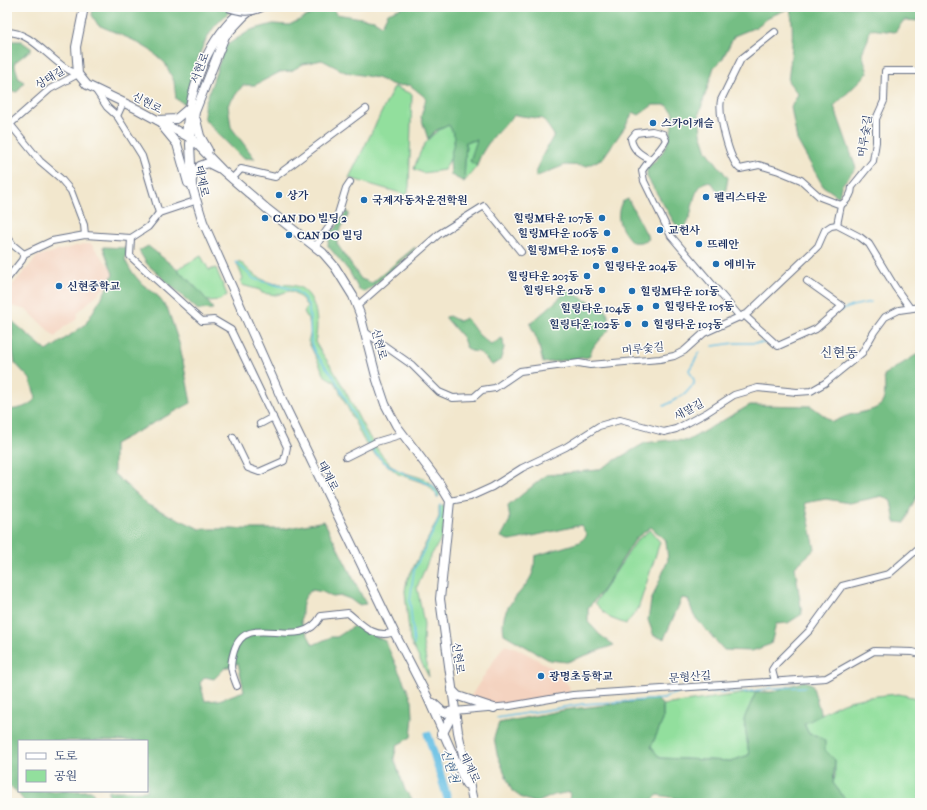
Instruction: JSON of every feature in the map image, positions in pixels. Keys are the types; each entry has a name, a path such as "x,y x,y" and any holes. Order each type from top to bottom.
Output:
{"main road":[{"path":"78,74 76,47 84,7"},
{"path":"228,7 239,11 253,11 262,7"},
{"name":"서현로","path":"188,150 188,137 192,110 209,50 214,40 235,16 246,7"},
{"name":"서현로","path":"192,110 225,36 244,16 256,7"},
{"name":"신현로","path":"78,74 87,85 188,137 232,179 315,247 335,267 357,306 385,404 450,501 440,599 454,711 464,765 473,802"},
{"path":"155,120 176,119 192,110 196,129 222,170"},
{"path":"155,120 169,133 177,144 190,182 192,202 204,231"},
{"name":"태재로","path":"188,150 190,182 204,231 281,405 473,802"},
{"path":"190,182 200,166 208,163 222,170"},
{"name":"태재로","path":"190,182 203,222 278,390 391,624 428,696 441,734"},
{"path":"452,690 458,696 494,708"},
{"path":"428,696 438,710 444,713 454,711"},
{"path":"441,734 454,711"}],"street":[{"name":"상태길","path":"7,32 18,32 78,74"},
{"path":"775,32 741,59 721,100 720,106 722,120 730,152 736,165 740,169 759,166 779,171 801,180 820,197 841,205 837,225 869,244 895,287 910,308"},
{"name":"머루숯길","path":"841,205 848,200 852,192 852,187 873,161 876,142 876,119 884,101 885,71 920,71"},
{"name":"상태길","path":"8,125 36,98 50,88 78,74"},
{"path":"95,89 107,107 117,116 142,156 159,213"},
{"path":"117,116 123,103"},
{"path":"232,179 241,169 275,177 366,109"},
{"path":"8,125 40,161 60,178 71,191 84,225 85,235"},
{"path":"649,159 637,152 632,145 631,139 636,133 652,131 663,134 666,140 661,148 649,159 642,171 671,236 743,316 778,346 816,329 842,306 807,281"},
{"path":"315,247 338,214 346,188 350,182"},
{"path":"7,279 22,260 24,254 52,241 85,235 131,238 148,227 159,213 192,202"},
{"path":"357,306 439,234 484,206 521,252"},
{"name":"머루숯길","path":"365,332 412,365 439,392 453,398 474,397 482,390 495,388 520,371 579,364 590,365 660,359 674,356 684,351 704,333 743,316 812,253 818,246 825,230 831,226 837,225"},
{"path":"7,236 13,245 24,254"},
{"path":"131,238 130,256 202,321 214,320 231,330 287,447 284,461 259,472 248,468 233,437"},
{"name":"새말길","path":"450,501 470,497 485,490 522,468 566,447 599,426 620,420 664,432 676,429 706,413 734,394 758,388 798,392 811,391 825,383 862,353 885,317 899,310 920,307"},
{"path":"260,424 273,417"},
{"path":"346,457 376,442 404,434"},
{"path":"775,681 772,670 776,664 806,634 842,586 889,574 920,547"},
{"path":"237,686 230,669 237,641 246,633 269,631 292,634 317,624 321,616 348,613 367,629 377,634 383,635 391,633"},
{"name":"문형산길","path":"454,711 494,708 573,695 826,678 874,651 913,652 920,654"}],"shaded area":[{"name":"신현중학교","path":"84,244 91,244 116,275 113,280 78,312 76,320 65,326 55,337 27,310 7,305 7,291 38,256"},
{"path":"504,645 516,648 553,668 569,686 570,692 511,704 496,705 471,696"}],"green space":[{"path":"93,7 234,7 212,30 202,47 185,104 176,99 174,81 165,63 150,50 133,40 98,25 92,15"},
{"path":"326,7 332,7 336,14 374,20 382,25 388,13 404,7 920,7 920,21 904,20 895,32 870,29 868,39 862,53 868,73 834,106 856,168 841,186 839,197 823,186 797,140 791,107 798,94 788,81 792,35 790,8 771,16 756,27 734,36 722,60 714,67 699,114 701,133 707,151 728,178 724,200 712,183 705,182 699,187 696,194 689,221 680,232 647,177 647,168 660,156 664,150 671,130 674,113 667,105 653,105 639,115 633,112 625,127 603,158 587,166 565,165 535,177 541,158 554,135 543,119 515,115 487,145 479,159 477,166 470,161 477,140 466,142 464,182 451,175 450,159 455,137 449,125 435,131 428,139 421,117 426,98 410,85 396,86 377,78 345,72 322,60 303,64 291,71 280,72 255,85 243,85 228,105 231,127 255,159 242,158 205,120 204,107 225,46 251,30 273,24 289,25"},
{"path":"7,41 21,41 32,49 14,63 19,79 24,82 17,92 12,91 7,96"},
{"path":"394,87 412,94 409,187 407,195 349,178"},
{"path":"449,125 456,137 450,159 444,170 423,173 414,169 419,154 426,142 436,133"},
{"path":"477,140 470,161 477,166 464,182 466,141"},
{"path":"628,199 649,239 645,241 632,242 620,224 620,208 622,202"},
{"path":"347,211 349,214 337,235 337,244 361,279 372,283 415,247 415,249 365,292 359,290 349,271 328,246 329,232 335,229"},
{"path":"148,246 191,283 207,300 213,309 198,310 147,264 139,251"},
{"path":"103,247 127,248 125,260 131,271 142,284 157,295 168,310 180,346 191,403 114,444 114,474 148,505 200,529 284,529 324,521 366,604 358,605 350,599 342,596 332,597 323,592 312,590 308,593 304,600 301,622 313,645 331,637 337,637 354,626 385,641 412,700 413,717 411,737 397,745 394,758 405,790 415,803 113,803 108,792 148,792 148,740 18,740 18,792 93,792 94,803 26,803 15,790 7,785 7,410 26,406 36,398 30,379 15,363 12,321 47,351 85,325 105,292 113,274","holes":["238,663 244,691 219,700 205,701 200,683 205,677 214,679 225,668"]},
{"path":"201,256 209,270 216,268 227,295 220,300 208,301 177,269"},
{"path":"239,261 253,274 265,281 276,284 296,286 305,291 310,297 316,312 317,328 315,342 342,384 360,421 374,445 391,465 403,472 422,478 429,482 440,494 437,498 436,494 427,484 398,474 373,453 363,439 335,382 325,376 308,341 310,337 310,326 304,312 307,307 303,300 294,292 289,291 276,295 262,293 260,290 242,285 241,281 243,278 237,264"},
{"path":"566,289 585,300 604,306 609,318 609,330 595,345 589,357 543,363 538,342 530,324 561,297"},
{"path":"449,316 459,321 466,318 479,335 491,345 502,338 504,348 500,361 492,365 479,352 471,351 466,347 463,338 446,318"},
{"path":"916,355 920,355 920,490 910,509 905,523 895,522 891,501 882,496 850,503 826,499 805,503 815,549 795,567 802,614 788,623 776,624 771,644 752,651 724,650 694,616 688,599 682,598 664,639 654,636 648,620 651,601 668,560 666,541 651,527 636,538 603,590 588,608 588,622 600,635 614,645 567,662 549,660 504,634 503,623 508,607 529,580 534,570 535,556 580,542 587,535 581,525 511,541 501,537 510,520 508,506 546,475 598,470 645,443 669,440 687,441 750,405 811,406 833,422 849,415 871,410 881,404 883,400 885,394 884,375"},
{"path":"444,505 446,511 442,537 429,559 417,587 424,624 423,643 429,677 410,641 405,591 407,580 439,517 439,506"},
{"path":"650,530 660,542 638,609 626,624 610,618 595,603 637,540"},
{"path":"804,681 812,684 821,715 804,724 809,734 819,736 825,741 825,750 835,760 833,783 848,803 691,803 691,801 658,795 648,803 630,803 623,798 610,799 607,803 569,803 570,792 554,795 536,803 522,798 512,791 497,754 494,737 499,723 564,710 656,699 663,705 663,720 651,747 660,758 731,761 749,755 744,719 756,692 772,692"},
{"path":"756,692 744,719 749,755 731,761 660,758 651,747 663,720 663,705"},
{"path":"899,694 920,699 920,803 848,803 833,783 835,777 835,760 825,750 819,736 809,734 804,723 849,701 874,696"}],"waterway":[{"path":"236,262 254,279 295,290 304,298 309,307 311,343 315,353 334,377 369,444"},
{"path":"840,311 852,306 871,302"},
{"path":"713,346 734,343 770,343"},
{"path":"664,406 685,394 694,384 694,380 689,370 700,352"},
{"path":"371,447 377,455 391,467 433,486 438,497"},
{"path":"414,645 410,601 414,570 440,518 440,505"},
{"path":"497,718 583,704 664,699 670,695 680,692 747,692 771,688 806,687"},
{"name":"신현천","path":"428,735 449,803"}],"place":[{"name":"스카이캐슬","path":"653,123"},
{"name":"상가","path":"279,195"},
{"name":"펠리스타운","path":"706,197"},
{"name":"국제자동차운전학원","path":"364,200"},
{"name":"CAN DO 빌딩 2","path":"265,218"},
{"name":"힐링M타운 107동","path":"602,218"},
{"name":"교헌사","path":"660,230"},
{"name":"힐링M타운 106동","path":"607,233"},
{"name":"CAN DO 빌딩","path":"289,235"},
{"name":"뜨레안","path":"699,244"},
{"name":"힐링M타운 105동","path":"615,250"},
{"name":"에비뉴","path":"716,264"},
{"name":"힐링타운 204동","path":"596,266"},
{"name":"힐링타운 203동","path":"587,276"},
{"name":"신현중학교","path":"59,286"},
{"name":"힐링타운 201동","path":"602,290"},
{"name":"힐링M타운 101동","path":"632,291"},
{"name":"힐링타운 105동","path":"656,306"},
{"name":"힐링타운 104동","path":"640,308"},
{"name":"힐링타운 102동","path":"628,324"},
{"name":"힐링타운 103동","path":"645,324"},
{"name":"광명초등학교","path":"541,676"}],"district":[{"name":"신현동","path":"839,352"}]}
